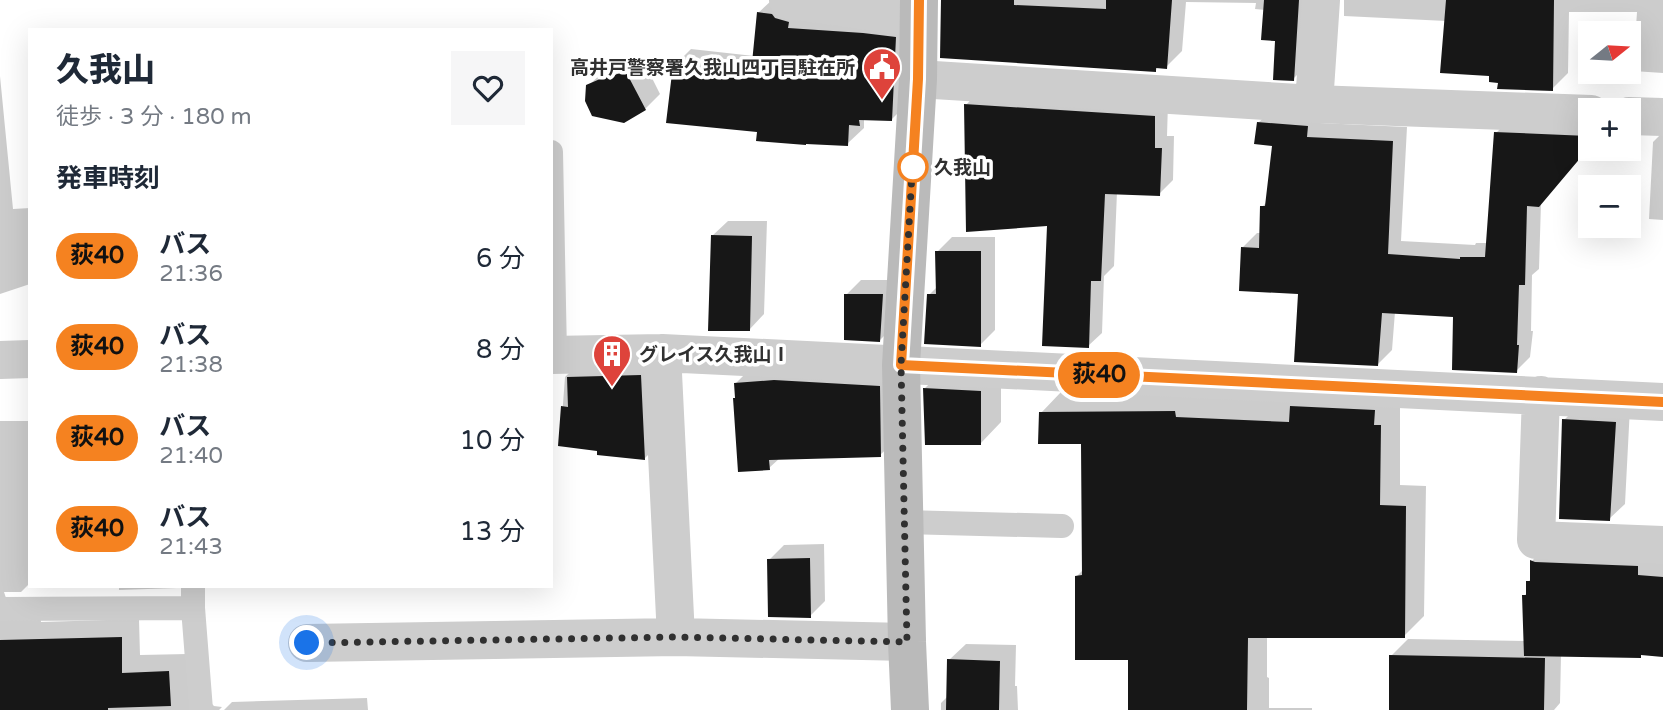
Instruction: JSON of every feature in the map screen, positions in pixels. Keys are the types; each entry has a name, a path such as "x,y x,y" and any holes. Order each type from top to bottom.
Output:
{"street":[{"path":"788,0 918,9 918,79 901,365 910,710"},
{"path":"1314,104 1321,0"},
{"path":"918,79 1314,104 1578,114"},
{"path":"1641,116 1663,117"},
{"path":"662,353 676,637"},
{"path":"553,355 662,353 1663,402"},
{"path":"0,360 28,359"},
{"path":"1541,396 1536,540 1663,545"},
{"path":"307,643 676,637 907,642"}],"lane":[{"path":"904,522 1062,526"},
{"path":"0,610 193,597 201,710"}],"building":[{"path":"941,0 1014,0 1014,5 1106,9 1106,0 1172,0 1167,69 1156,68 1156,72 940,58"},
{"path":"1264,0 1299,0 1294,81 1273,80 1275,41 1261,40"},
{"path":"1446,0 1554,0 1553,91 1497,89 1498,83 1489,82 1489,76 1440,73"},
{"path":"757,12 772,14 775,18 789,22 788,28 896,37 892,121 859,120 860,126 849,125 848,146 756,141 757,132 666,123 673,65 751,73"},
{"path":"625,70 646,110 624,123 592,116 585,101 586,85"},
{"path":"964,104 1155,116 1155,148 1162,148 1160,196 1105,194 1101,281 1091,281 1089,348 1042,346 1047,226 966,232"},
{"path":"1257,122 1308,126 1307,137 1393,141 1388,254 1460,259 1485,257 1494,132 1578,136 1578,161 1539,207 1527,206 1525,285 1519,285 1517,373 1452,370 1453,317 1382,313 1378,366 1294,362 1298,294 1239,291 1241,247 1259,248 1260,206 1265,206 1272,146 1254,144"},
{"path":"711,235 752,236 750,331 708,331"},
{"path":"935,251 981,251 981,347 924,344 927,294 936,294"},
{"path":"844,294 883,294 880,342 844,340"},
{"path":"641,375 645,460 597,455 597,451 558,446 561,406 568,407 567,377"},
{"path":"774,380 880,386 881,457 769,460 770,470 738,472 734,383"},
{"path":"923,388 981,391 981,445 925,445"},
{"path":"1290,406 1375,410 1374,425 1381,425 1380,505 1406,506 1405,638 1248,638 1247,710 1128,710 1128,660 1075,660 1075,576 1082,575 1081,444 1038,444 1039,412 1175,411 1176,417 1289,422"},
{"path":"1562,419 1616,422 1610,521 1559,519"},
{"path":"810,558 811,618 768,617 767,559"},
{"path":"1530,560 1638,566 1638,575 1663,577 1663,657 1524,656 1522,595 1526,595 1526,581 1530,581"},
{"path":"122,637 122,673 169,671 171,706 108,710 0,710 0,640"},
{"path":"1389,655 1545,658 1544,710 1389,710"},
{"path":"947,659 1000,661 999,710 946,710"}],"bus line":[{"name":"荻40","path":"919,0 918,79 901,365 1663,402"}],"place":[{"name":"高井戸警察署久我山四丁目駐在所","path":"882,101"},
{"name":"久我山","path":"913,167"},
{"name":"グレイス久我山Ⅰ","path":"612,388"}],"route":[{"path":"307,643 676,637 907,642 901,365 913,156 913,167"}]}
